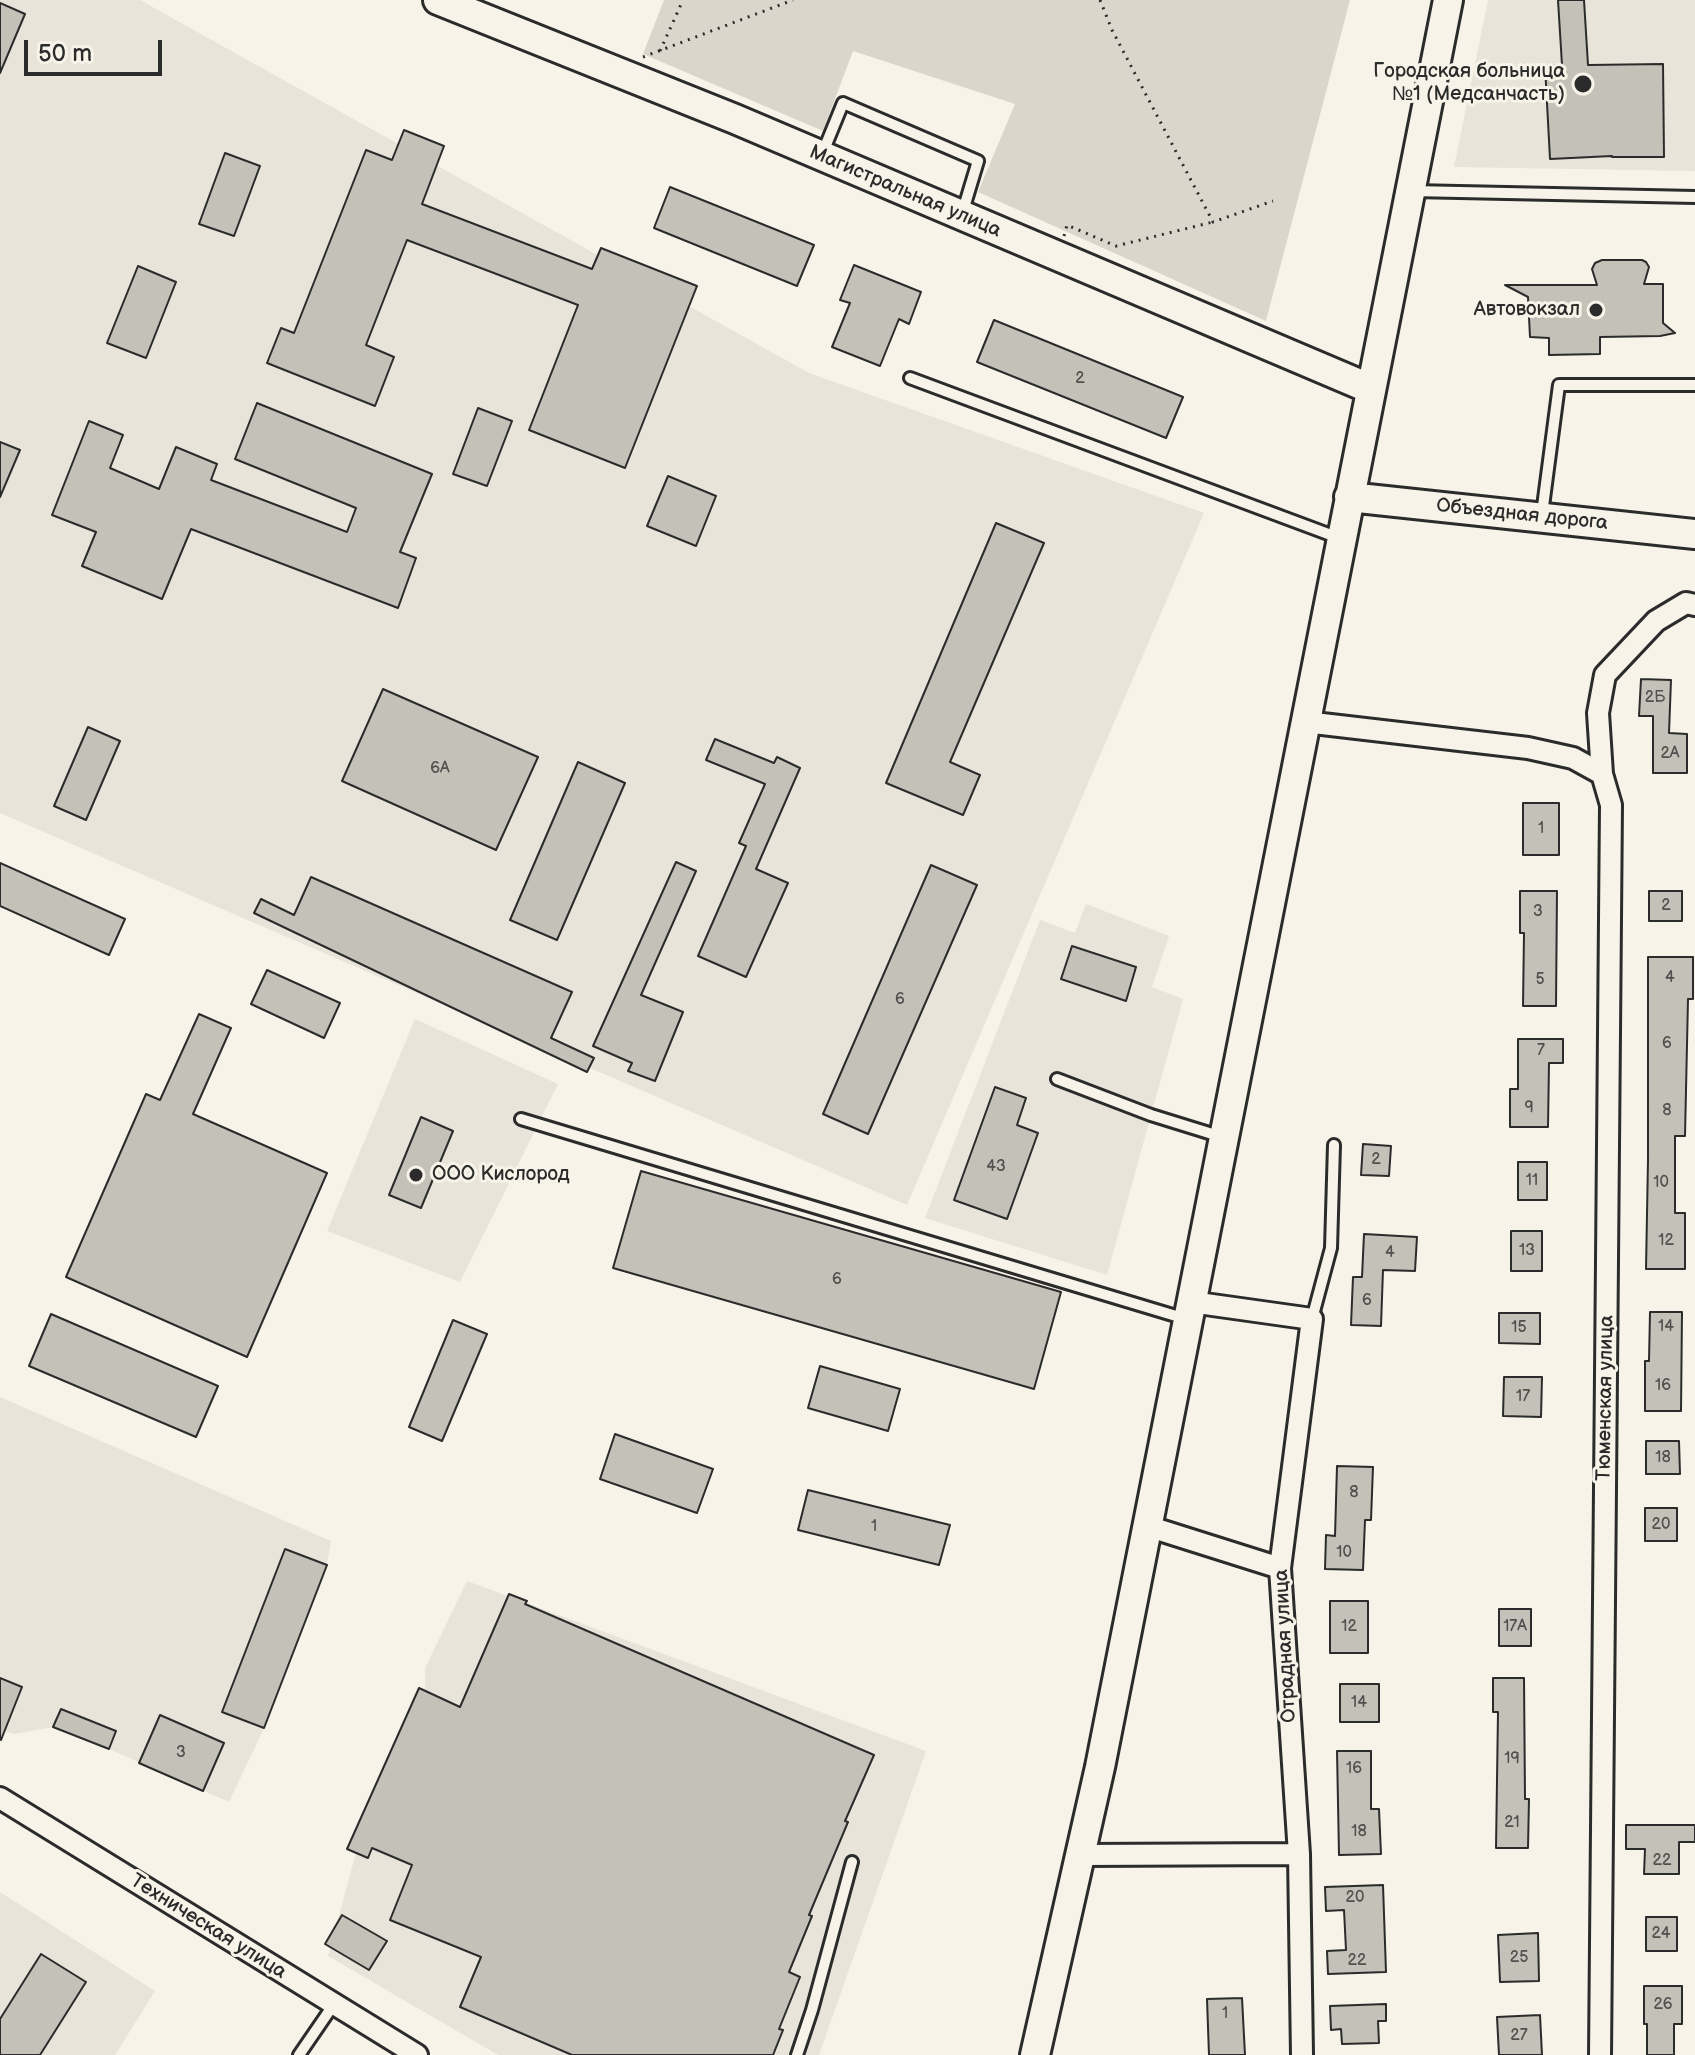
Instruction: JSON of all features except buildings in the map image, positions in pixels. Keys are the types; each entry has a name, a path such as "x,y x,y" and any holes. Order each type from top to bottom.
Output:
{"main road":[{"name":"Магистральная улица","path":"438,0 821,156 1371,389"},
{"path":"1035,2055 1100,1767 1448,0"},
{"name":"Объездная дорога","path":"1349,497 1695,534"}],"street":[{"name":"Тюменская улица","path":"1600,2055 1611,805 1602,774 1598,713 1605,675 1656,621 1686,603 1695,605"},
{"path":"1305,722 1528,748 1573,758 1602,774"},
{"path":"1190,1311 1312,1319"},
{"name":"Отрадная улица","path":"1302,2055 1299,1854 1280,1568 1312,1319"},
{"path":"1147,1526 1280,1568"},
{"name":"Техническая улица","path":"0,1798 417,2055"},
{"path":"1081,1855 1299,1854"}],"lane":[{"path":"821,156 843,103 978,161 962,216"},
{"path":"1410,191 1695,197"},
{"path":"910,378 1341,538"},
{"path":"1542,517 1559,385 1695,385"},
{"path":"1057,1079 1151,1115 1224,1137"},
{"path":"521,1119 1190,1311"},
{"name":"Отрадная улица","path":"1312,1319 1331,1248 1334,1145"},
{"path":"797,2055 852,1862"},
{"path":"299,2055 334,2004"}],"path":[{"path":"660,52 683,0"},
{"path":"608,68 660,52 793,0"},
{"path":"1100,0 1112,30 1213,222"},
{"path":"1058,257 1067,225 1116,246 1213,222 1273,201"}],"shaded area":[{"path":"0,0 140,0 809,373 1204,513 907,1205 0,813"},
{"path":"664,0 1350,0 1266,321 978,192 1015,104 853,51 823,131 643,54"},
{"name":"Городская больница №1 (Медсанчасть)","path":"1488,0 1695,0 1695,171 1454,167"},
{"path":"1086,904 1169,936 1152,987 1183,999 1107,1275 925,1218 1040,920 1075,933"},
{"path":"415,1019 558,1084 460,1282 327,1231"},
{"path":"0,1397 331,1541 327,1565 264,1728 229,1802 54,1727 14,1734 0,1732"},
{"path":"467,1581 926,1751 819,2055 498,2055 328,1956 358,1845 425,1693 425,1668"},
{"path":"0,1892 155,1991 115,2055 0,2055"}],"place":[{"name":"Городская больница №1 (Медсанчасть)","path":"1583,84"},
{"name":"Автовокзал","path":"1596,310"},
{"name":"ООО Кислород","path":"416,1175"}]}
